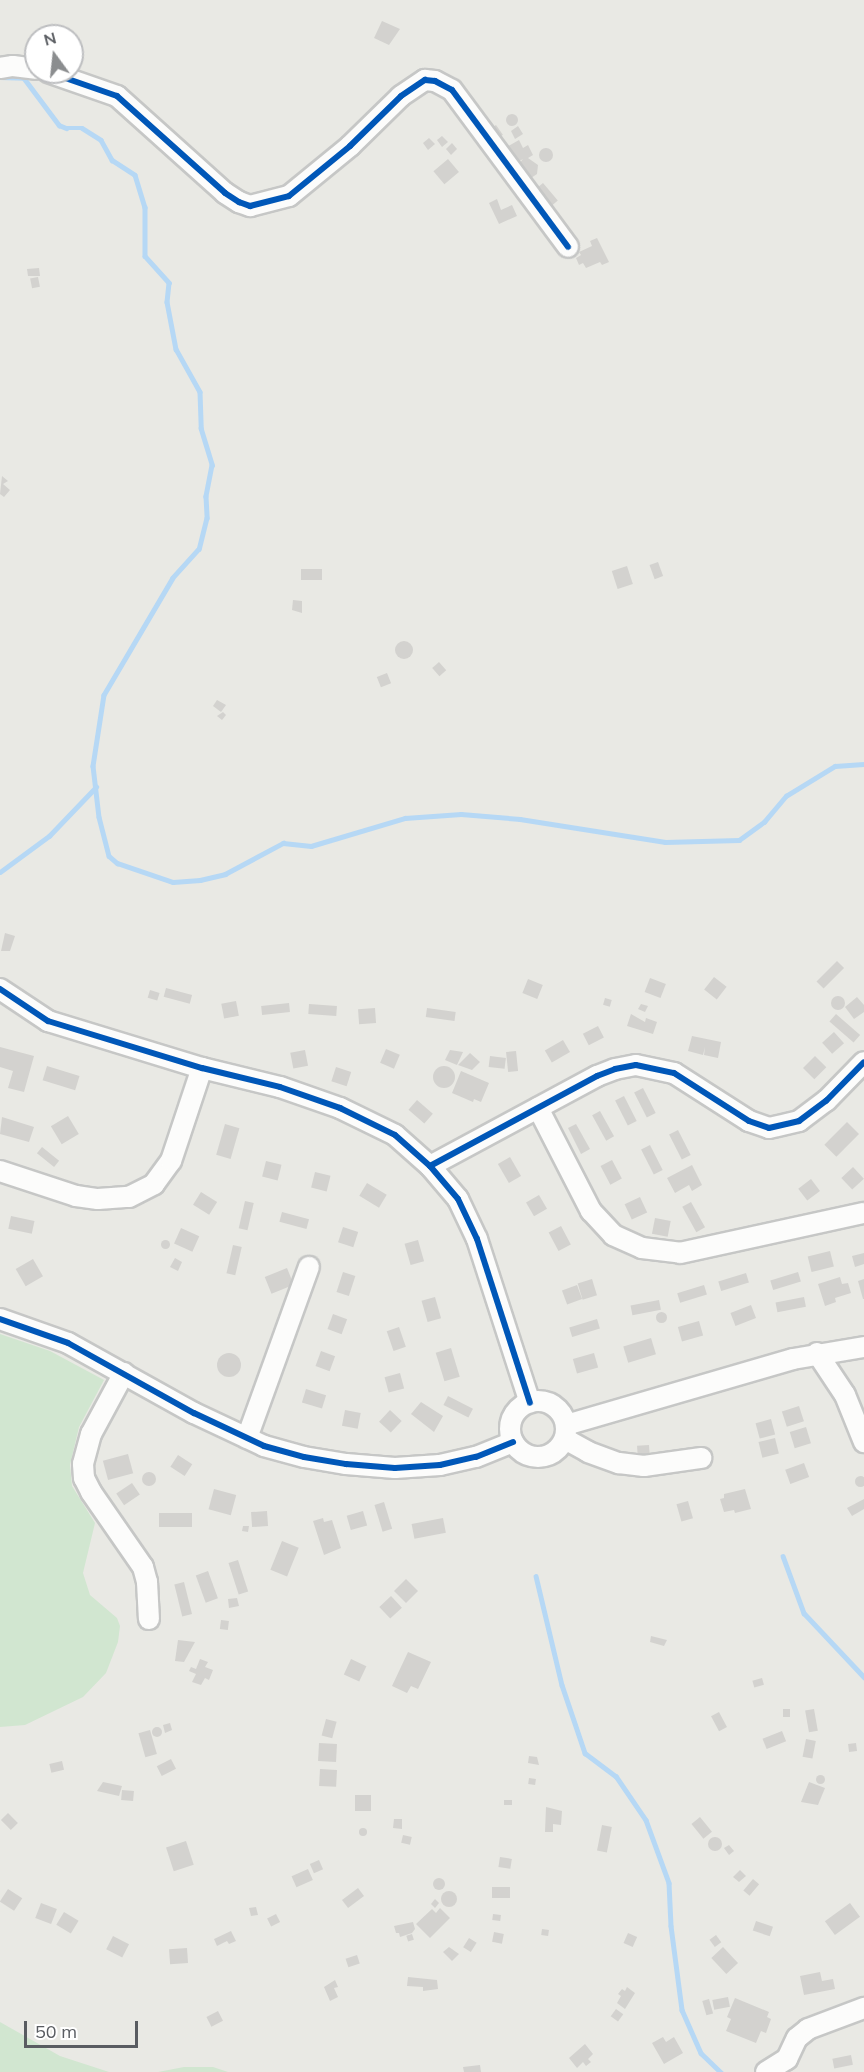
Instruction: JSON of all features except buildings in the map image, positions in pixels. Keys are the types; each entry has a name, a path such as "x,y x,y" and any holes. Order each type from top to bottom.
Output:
{"street":[{"path":"0,68 24,67"},
{"path":"82,84 117,96 225,193 250,206 289,196 350,146 400,96 425,80 435,81 452,90 568,247"},
{"path":"0,989 48,1021 202,1068 280,1087 340,1108 395,1135 430,1166 458,1199 477,1239 530,1403"},
{"path":"430,1166 597,1076 636,1065 674,1073 749,1121 769,1128 799,1121 826,1101 864,1062"},
{"path":"0,1171 76,1197 98,1199 129,1197 154,1184 171,1161 202,1068"},
{"path":"538,1108 591,1211 613,1235 642,1248 680,1253 864,1213"},
{"path":"247,1438 309,1267"},
{"path":"0,1318 59,1340 124,1373 194,1413 247,1438 304,1457 346,1464 395,1468 440,1465 476,1457 513,1442"},
{"path":"701,1458 644,1466 619,1463 588,1452 565,1432 561,1412 546,1402 530,1403 520,1408 514,1415 510,1433 513,1442 526,1455 544,1457 555,1452 565,1432 817,1353 864,1347"},
{"path":"817,1353 845,1395 864,1442"},
{"path":"124,1373 91,1434 83,1464 84,1478 91,1492 143,1567 147,1582 149,1619"},
{"path":"766,2072 787,2059 797,2038 808,2029 864,2008"}],"green space":[{"path":"0,1334 50,1351 104,1380 79,1427 70,1465 72,1486 95,1523 83,1573 90,1595 117,1618 120,1626 118,1642 106,1673 83,1697 25,1725 0,1727"},
{"path":"0,2022 60,2056 109,2072 0,2072"},
{"path":"184,2067 213,2067 228,2072 158,2072"}],"waterway":[{"path":"0,77 24,78 59,125 66,128 82,128 101,140 112,160 135,175 145,207 145,256 169,283 167,302 176,349 200,392 201,428 212,465 206,496 207,518 199,549 173,578 104,695 93,766 99,817 109,856 117,863 173,882 200,880 225,874 283,843 311,846 405,818 461,814 520,819 665,842 739,840 764,822 786,796 835,766 864,764"},
{"path":"0,872 49,836 96,787"},
{"path":"783,1556 804,1613 864,1677"},
{"path":"536,1576 562,1685 585,1753 616,1776 646,1820 669,1883 671,1926 682,2010 701,2053 721,2072"}],"cycle path":[{"path":"82,84 117,96 225,193 250,206 289,196 350,146 401,96 425,80 435,81 452,90 568,247"},
{"path":"0,989 48,1021 202,1068 280,1087 340,1108 395,1135 430,1166 458,1199 477,1239 530,1403"},
{"path":"430,1166 597,1076 615,1069 636,1065 674,1073 749,1121 769,1128 799,1121 826,1101 864,1062"},
{"path":"0,1319 68,1343 194,1413 264,1446 304,1457 346,1464 395,1468 440,1465 476,1457 513,1442"}]}
